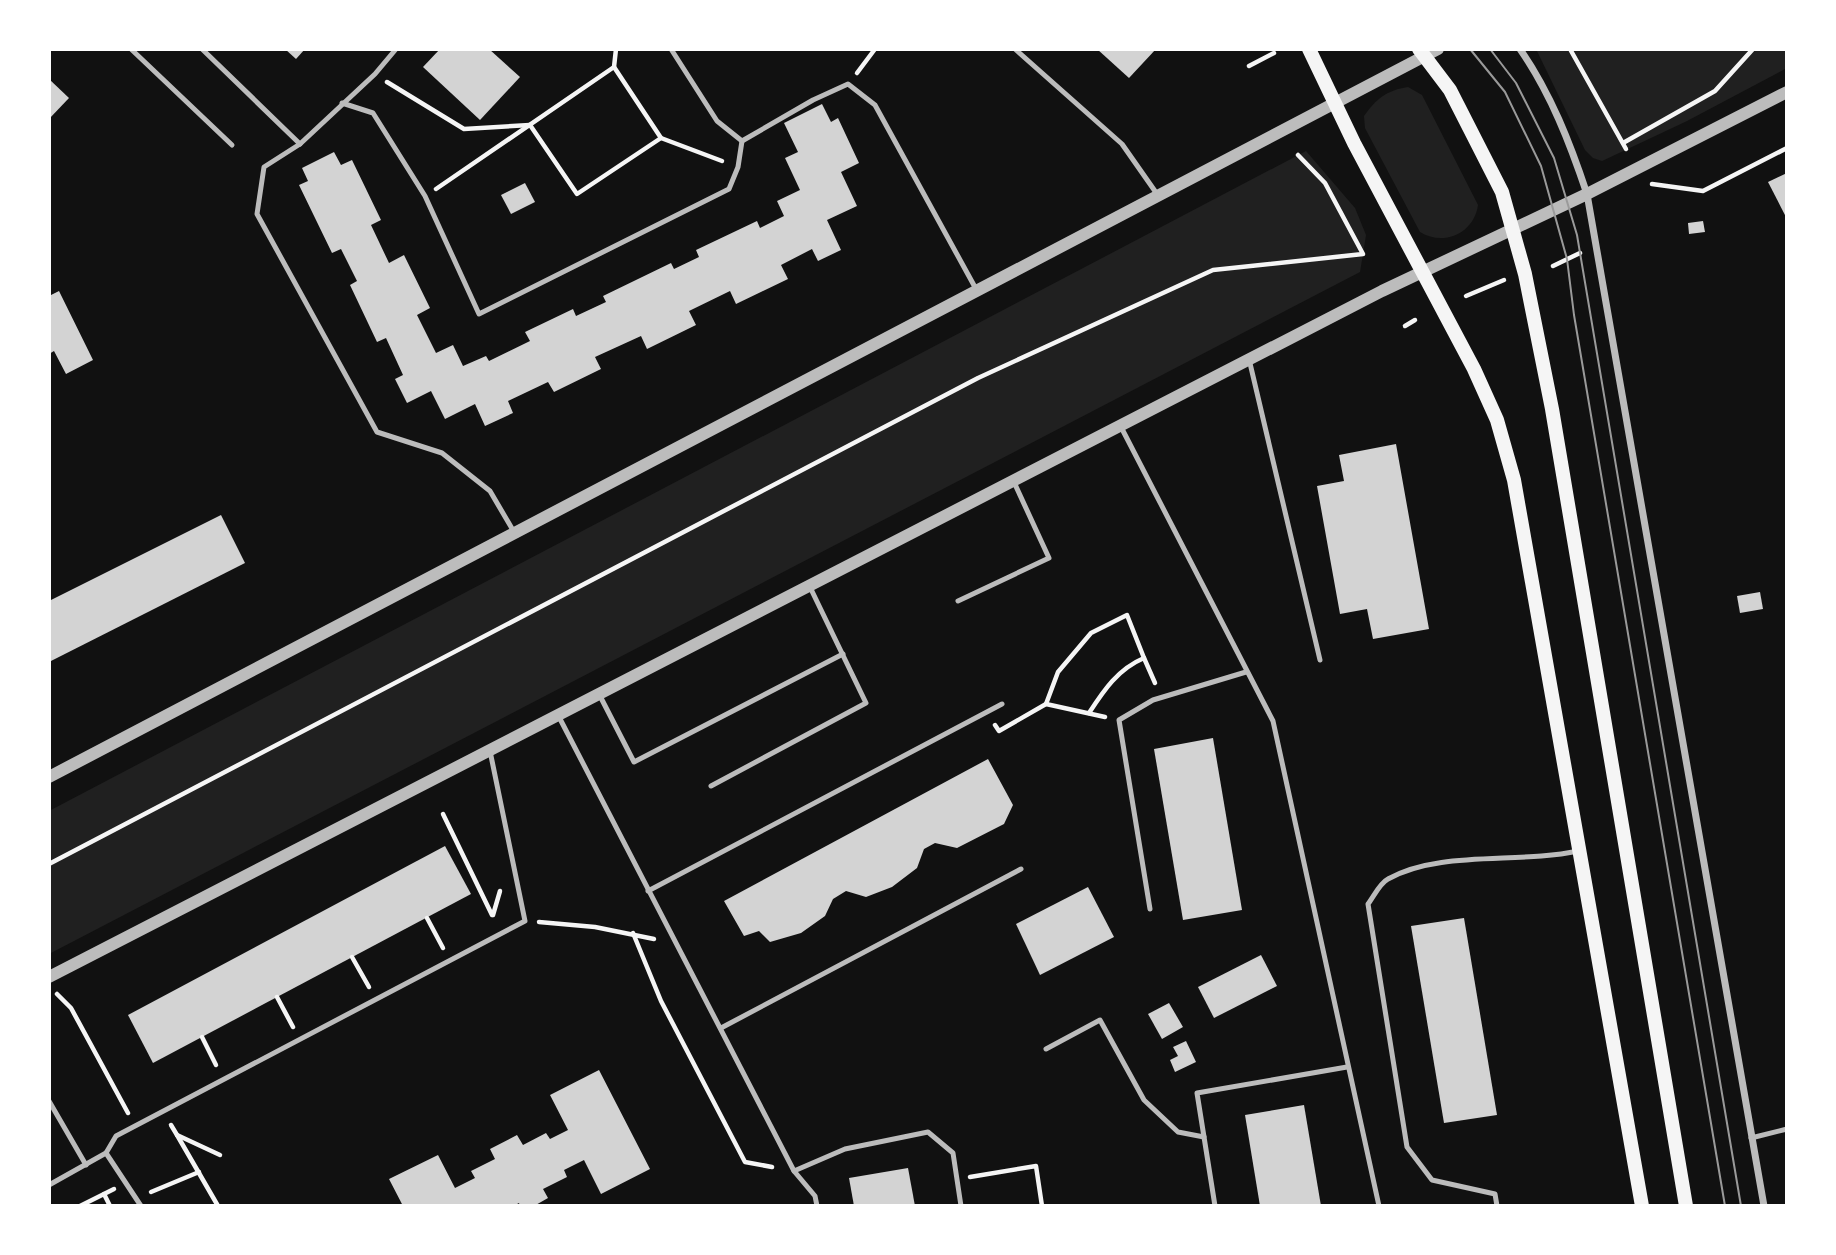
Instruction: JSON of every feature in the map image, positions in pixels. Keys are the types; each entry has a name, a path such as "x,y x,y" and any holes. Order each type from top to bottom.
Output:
{"main road":[{"path":"1309,49 1334,104 1474,369 1497,420 1514,480 1642,1206"},
{"path":"1428,51 1502,192 1525,274 1552,409 1686,1206"}],"street":[{"path":"1520,49 1552,101 1587,194 1763,1206"},
{"path":"49,777 977,292 1334,104 1428,51"},
{"path":"49,977 1249,359 1587,194 1787,92"}],"lane":[{"path":"131,49 232,145"},
{"path":"202,49 300,144"},
{"path":"396,49 375,74 300,144 264,167 257,214 377,432 442,453 490,491 515,534"},
{"path":"671,49 717,121 742,141"},
{"path":"1015,49 1122,144 1159,196"},
{"path":"742,141 813,100 848,84 875,105 977,292"},
{"path":"342,103 373,114 425,196 479,314 729,189 738,167 742,141"},
{"path":"1249,359 1320,660"},
{"path":"1120,425 1273,721 1379,1206"},
{"path":"958,601 1049,558 1013,480"},
{"path":"711,786 866,703 809,586"},
{"path":"599,694 634,762 843,654"},
{"path":"1150,909 1119,720 1153,700 1246,672"},
{"path":"648,891 1002,704"},
{"path":"558,715 794,1171 815,1196 817,1206"},
{"path":"49,1185 106,1153 116,1136 525,921 490,749"},
{"path":"1497,1206 1495,1194 1432,1180 1408,1147 1368,904 1385,880 1429,863 1521,859 1581,850"},
{"path":"720,1028 1021,869"},
{"path":"1046,1049 1100,1020 1144,1100 1178,1132 1204,1136"},
{"path":"1215,1206 1197,1093 1347,1067"},
{"path":"49,1101 86,1165"},
{"path":"1751,1138 1787,1129"},
{"path":"794,1171 845,1149 928,1132 954,1153 961,1206"},
{"path":"106,1153 141,1206"}],"path":[{"path":"616,49 614,67 661,138 738,167"},
{"path":"848,84 875,49"},
{"path":"1570,49 1626,149"},
{"path":"1623,143 1715,91 1753,49"},
{"path":"1250,66 1275,53"},
{"path":"425,196 614,67"},
{"path":"375,74 464,129 530,125"},
{"path":"530,125 578,194 661,138"},
{"path":"1646,183 1703,191 1787,148"},
{"path":"49,864 978,378 1213,270 1363,254 1325,183 1298,155"},
{"path":"1552,266 1580,253"},
{"path":"1466,296 1504,280"},
{"path":"1405,326 1415,320"},
{"path":"986,712 999,731 1046,704 1058,672 1091,633 1127,615 1161,698"},
{"path":"1089,713 1106,687 1129,664 1144,658"},
{"path":"1046,704 1119,720"},
{"path":"443,814 492,915"},
{"path":"427,918 450,961"},
{"path":"525,921 633,933 676,945"},
{"path":"633,933 661,1001 746,1162 794,1171"},
{"path":"352,957 376,999"},
{"path":"277,998 300,1039"},
{"path":"71,1008 135,1126"},
{"path":"202,1037 224,1079"},
{"path":"163,1111 218,1206"},
{"path":"177,1135 220,1155"},
{"path":"958,1180 1036,1166 1042,1206"},
{"path":"136,1198 198,1172"},
{"path":"80,1206 126,1183"},
{"path":"104,1194 110,1206"}],"shaded area":[{"path":"1536,49 1787,49 1787,68 1687,121 1602,161 1593,158 1585,150"},
{"path":"1408,87 1422,95 1478,205 1471,223 1456,235 1439,238 1420,232 1365,128 1364,116 1378,100 1394,90"},
{"path":"1306,151 1355,208 1366,235 1360,272 49,954 49,811"}],"building":[{"path":"285,49 305,49 296,59"},
{"path":"440,49 489,49 520,77 480,120 423,67"},
{"path":"1097,49 1156,49 1129,78"},
{"path":"49,79 69,98 49,119"},
{"path":"822,104 831,122 838,118 859,163 841,172 857,206 827,220 841,250 818,261 812,249 781,265 788,279 736,304 730,291 689,311 696,325 647,349 641,336 595,357 601,369 554,392 548,382 508,401 513,413 485,426 475,404 445,419 431,391 407,403 395,379 403,375 386,338 377,342 350,285 357,281 341,249 332,253 299,185 308,181 302,168 334,152 341,165 352,160 381,220 371,225 389,263 404,255 430,308 417,315 436,353 453,345 463,366 486,356 489,361 530,341 525,332 573,309 576,316 606,302 603,296 671,263 674,269 699,257 696,250 757,221 760,228 784,216 777,201 800,190 785,158 798,152 784,123"},
{"path":"1787,173 1787,219 1768,182"},
{"path":"525,183 535,202 511,214 501,195"},
{"path":"1703,221 1705,232 1689,234 1688,223"},
{"path":"59,291 93,360 66,374 54,351 49,354 49,296"},
{"path":"1396,444 1429,629 1373,639 1367,609 1340,614 1317,486 1344,481 1339,455"},
{"path":"221,515 245,563 49,662 49,601"},
{"path":"1760,592 1763,609 1740,613 1737,596"},
{"path":"1213,738 1242,910 1183,920 1154,749"},
{"path":"988,759 1013,805 1004,824 957,848 935,843 924,849 917,868 892,887 866,897 846,891 833,899 825,916 801,933 770,942 759,931 744,936 724,901"},
{"path":"445,846 471,894 153,1063 128,1015"},
{"path":"1088,887 1114,937 1040,975 1016,924"},
{"path":"1464,918 1497,1115 1444,1123 1411,926"},
{"path":"1261,955 1277,986 1214,1018 1198,987"},
{"path":"1169,1003 1183,1027 1162,1039 1148,1014"},
{"path":"1186,1041 1196,1062 1175,1072 1170,1060 1178,1056 1173,1047"},
{"path":"599,1070 650,1169 601,1194 584,1160 564,1170 567,1177 543,1189 548,1198 534,1206 520,1206 519,1203 513,1206 403,1206 389,1179 438,1155 455,1188 475,1178 471,1171 495,1159 490,1149 517,1135 523,1145 546,1133 550,1139 568,1130 550,1095"},
{"path":"1304,1105 1321,1206 1260,1206 1245,1115"},
{"path":"908,1168 915,1206 854,1206 849,1178"}],"tram line":[{"path":"1470,49 1505,92 1541,166 1567,259 1574,315 1725,1206"},
{"path":"1490,49 1516,83 1554,158 1577,235 1741,1206"}]}
